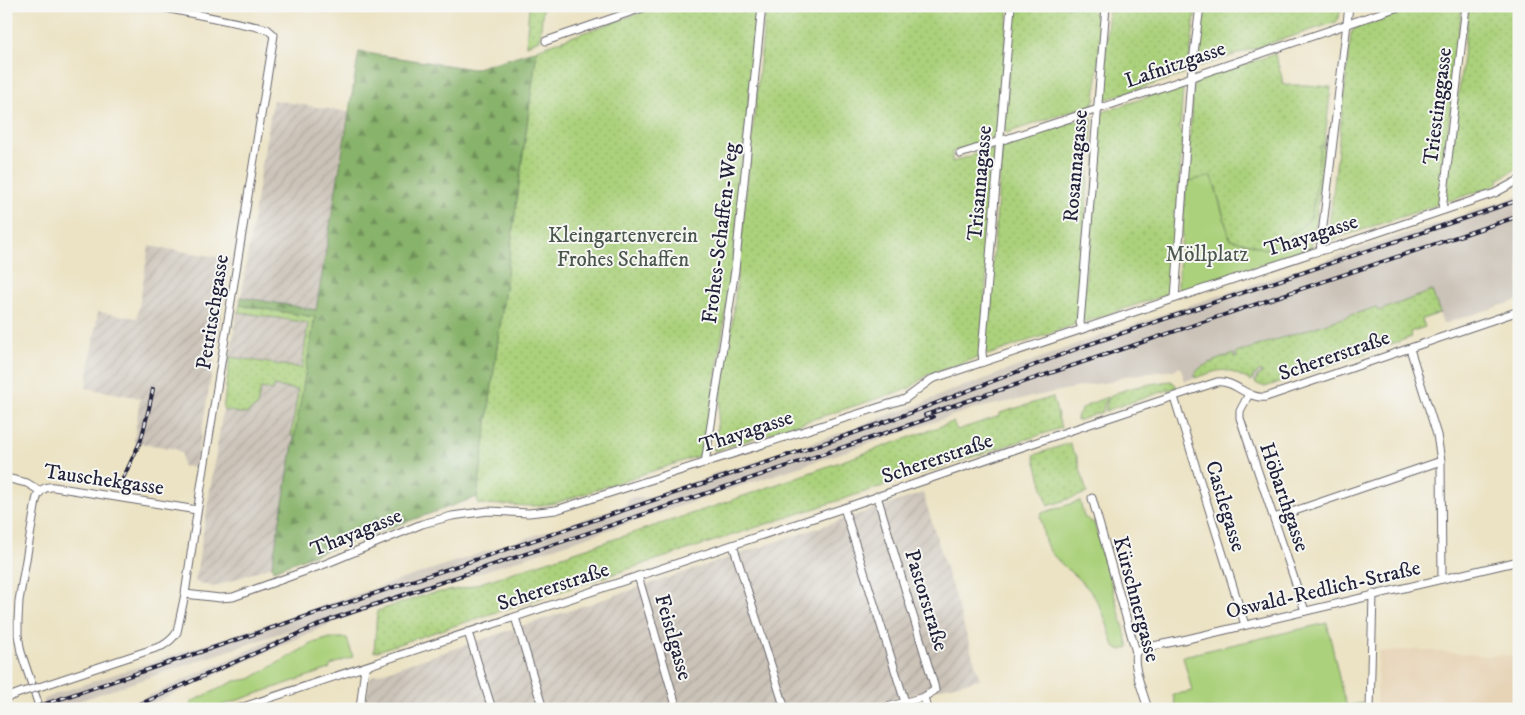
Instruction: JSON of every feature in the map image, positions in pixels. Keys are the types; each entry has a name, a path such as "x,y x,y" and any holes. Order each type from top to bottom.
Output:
{"street":[{"name":"Petritschgasse","path":"156,6 267,29 274,35 185,594"},
{"path":"546,41 648,6"},
{"name":"Frohes-Schaffen-Weg","path":"705,463 735,270 762,6"},
{"name":"Trisannagasse","path":"983,362 982,352 1011,6"},
{"name":"Rosannagasse","path":"1082,329 1080,323 1106,6"},
{"path":"1175,298 1191,77 1200,6"},
{"path":"1320,250 1349,6"},
{"name":"Lafnitzgasse","path":"960,154 1401,6"},
{"name":"Triestinggasse","path":"1442,210 1466,6"},
{"name":"Thayagasse","path":"185,594 220,598 233,597 325,564 422,524 463,514 488,511 529,513 548,511 705,463 904,399 929,381 1495,193 1519,180"},
{"name":"Schererstraße","path":"237,709 1220,382 1258,398 1266,397 1519,311"},
{"path":"1410,349 1437,435 1441,461 1442,579"},
{"name":"Höbarthgasse","path":"1248,394 1239,416 1305,611"},
{"name":"Castlegasse","path":"1174,397 1245,625"},
{"path":"1274,518 1441,461"},
{"name":"Tauschekgasse","path":"6,478 28,483 40,491 47,487 54,487 197,510"},
{"path":"40,491 36,501 29,540 19,601 18,620 21,652 40,709"},
{"name":"Pastorstraße","path":"877,496 934,685 935,690 924,697"},
{"name":"Kürschnergasse","path":"1092,498 1136,652 1134,657 1148,709"},
{"path":"844,508 905,702"},
{"path":"733,545 785,709"},
{"name":"Oswald-Redlich-Straße","path":"1136,652 1143,648 1519,560"},
{"name":"Feistlgasse","path":"638,576 677,709"},
{"path":"6,698 169,642 177,632 185,594"},
{"path":"1370,709 1373,594"},
{"path":"515,616 543,709"},
{"path":"468,632 492,709"},
{"path":"360,709 365,667"},
{"path":"880,709 924,697 928,709"}],"shaded area":[{"path":"273,100 348,112 316,310 241,297"},
{"path":"1519,196 1519,300 1443,324 1439,313 1422,319 1425,327 1410,332 1411,334 1265,387 1225,370 1185,381 1180,367 1174,370 1126,376 1111,382 973,409 370,609 337,621 140,709 119,709 302,626 58,708 47,709 43,700 58,693 623,506 632,497 645,498 710,477 710,475 727,469 728,471 858,427 918,405 959,387 969,385 1079,343"},
{"path":"149,246 230,259 196,468 182,466 182,454 176,449 134,442 140,398 86,388 98,312 137,318"},
{"path":"237,311 308,323 301,369 230,357"},
{"path":"274,386 298,390 291,436 295,436 272,566 214,587 195,582 223,410 226,411 260,388"},
{"path":"923,493 980,679 852,709 365,709 369,681 372,676"},
{"path":"1414,649 1486,656 1519,656 1519,709 1376,709 1379,652"}],"green space":[{"path":"529,6 543,6 540,40 526,45"},
{"name":"Kleingartenverein Frohes Schaffen","path":"659,6 758,6 733,264 704,454 556,503 534,506 478,504 477,497 537,49"},
{"path":"766,6 1009,6 998,133 995,137 952,152 952,162 994,148 997,150 980,355 977,358 927,375 910,388 714,451 727,346 731,334"},
{"path":"1014,6 1103,6 1095,100 1093,104 1006,133 1004,131"},
{"path":"1109,6 1196,6 1189,65 1185,65 1182,75 1104,100 1102,98"},
{"path":"1205,6 1341,6 1339,18 1336,22 1200,66 1197,65"},
{"path":"1422,6 1462,6 1440,202 1437,205 1331,240 1328,238 1351,33 1355,28"},
{"path":"1469,6 1519,6 1519,167 1499,179 1497,185 1449,201 1446,199"},
{"path":"537,50 477,497 273,570 272,566 315,317 240,305 241,297 316,310 359,52 473,69"},
{"path":"1275,54 1284,85 1331,87 1324,146 1321,146 1311,217 1305,224 1274,247 1264,249 1230,239 1215,185 1186,182 1194,81"},
{"path":"1180,86 1183,89 1180,129 1183,133 1171,290 1168,294 1085,322 1082,319 1100,116 1103,112"},
{"path":"1091,116 1093,118 1077,322 1074,325 988,355 985,352 1002,148 1005,144 1048,130 1049,132 1051,129"},
{"name":"Möllplatz","path":"1320,146 1324,146 1314,237 1311,246 1313,247 1186,290 1179,289 1186,182 1212,176 1230,239 1264,249 1274,247 1305,224 1311,217"},
{"path":"1432,291 1440,313 1422,319 1425,327 1410,332 1412,337 1265,387 1255,383 1257,377 1262,373 1261,371 1254,375 1251,381 1229,371 1212,372 1195,378 1199,369 1234,354 1234,358 1237,357 1236,353 1376,307 1378,311"},
{"path":"240,305 315,317 295,436 291,436 298,390 274,386 273,391 261,388 257,406 246,414 223,410 230,357 302,368 308,323 238,312"},
{"path":"1171,381 1177,387 1105,411 1108,400 1114,394 1139,386"},
{"path":"1053,397 1061,428 374,652 377,611 428,594 465,588 718,505 953,422 957,430 1000,416 1000,413"},
{"path":"1107,397 1102,412 1077,421 1083,408"},
{"path":"1070,443 1073,452 1076,454 1087,493 1048,506 1034,455"},
{"path":"1080,501 1084,517 1094,523 1129,647 1122,650 1114,647 1105,618 1095,597 1055,557 1044,539 1040,516 1042,513"},
{"path":"1327,623 1347,706 1362,703 1362,709 1186,709 1185,706 1176,708 1173,695 1192,691 1183,656"},
{"path":"330,638 347,638 353,657 331,665 329,669 212,709 191,709 191,702 235,681 250,679 313,643"}],"railway":[{"path":"30,709 851,434 1084,346 1519,200"},
{"path":"925,415 1519,216"},
{"path":"119,487 141,440 153,389"},
{"path":"129,709 332,619 933,417"}]}
